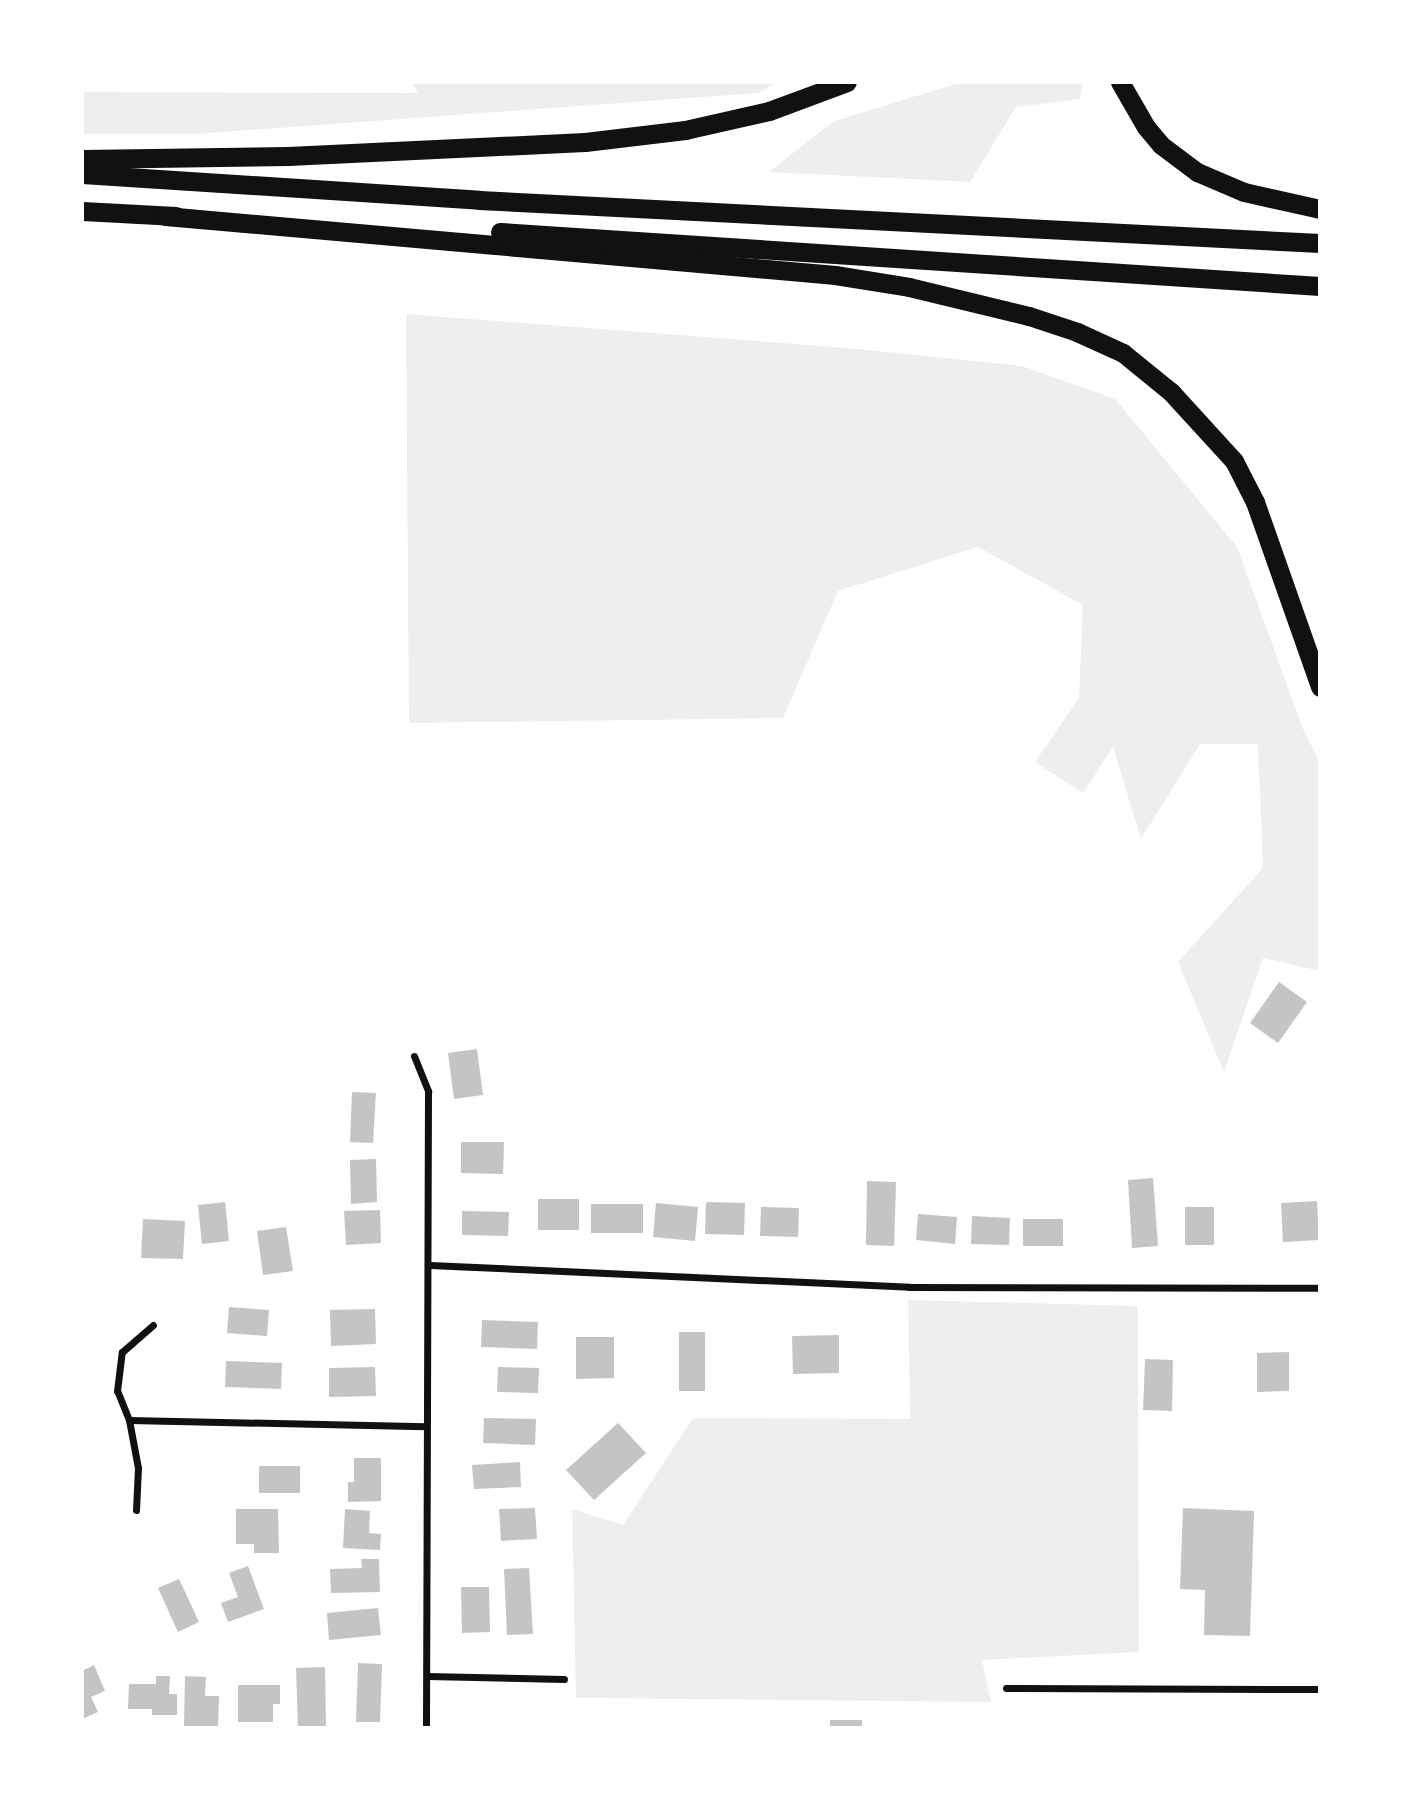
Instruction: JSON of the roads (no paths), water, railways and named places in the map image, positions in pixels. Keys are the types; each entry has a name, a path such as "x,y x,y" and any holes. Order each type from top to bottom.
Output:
{"highway":[{"path":"82,159 289,156 584,142 709,125 769,111 847,82"},
{"path":"1120,82 1146,127 1161,145 1198,172 1244,192 1320,209"},
{"path":"82,174 479,200 1320,243"},
{"path":"82,211 581,236 1320,286"},
{"path":"165,216 835,275 909,287 1029,316 1077,332 1123,353 1171,392 1234,461 1255,502 1320,687"}],"street":[{"path":"414,1056 428,1091 426,1728"},
{"path":"429,1265 909,1287 1320,1288"},
{"path":"136,1510 138,1468 129,1420 117,1391 122,1352 153,1325"},
{"path":"129,1420 425,1426"},
{"path":"427,1676 564,1679"},
{"path":"1006,1688 1320,1689"}]}
